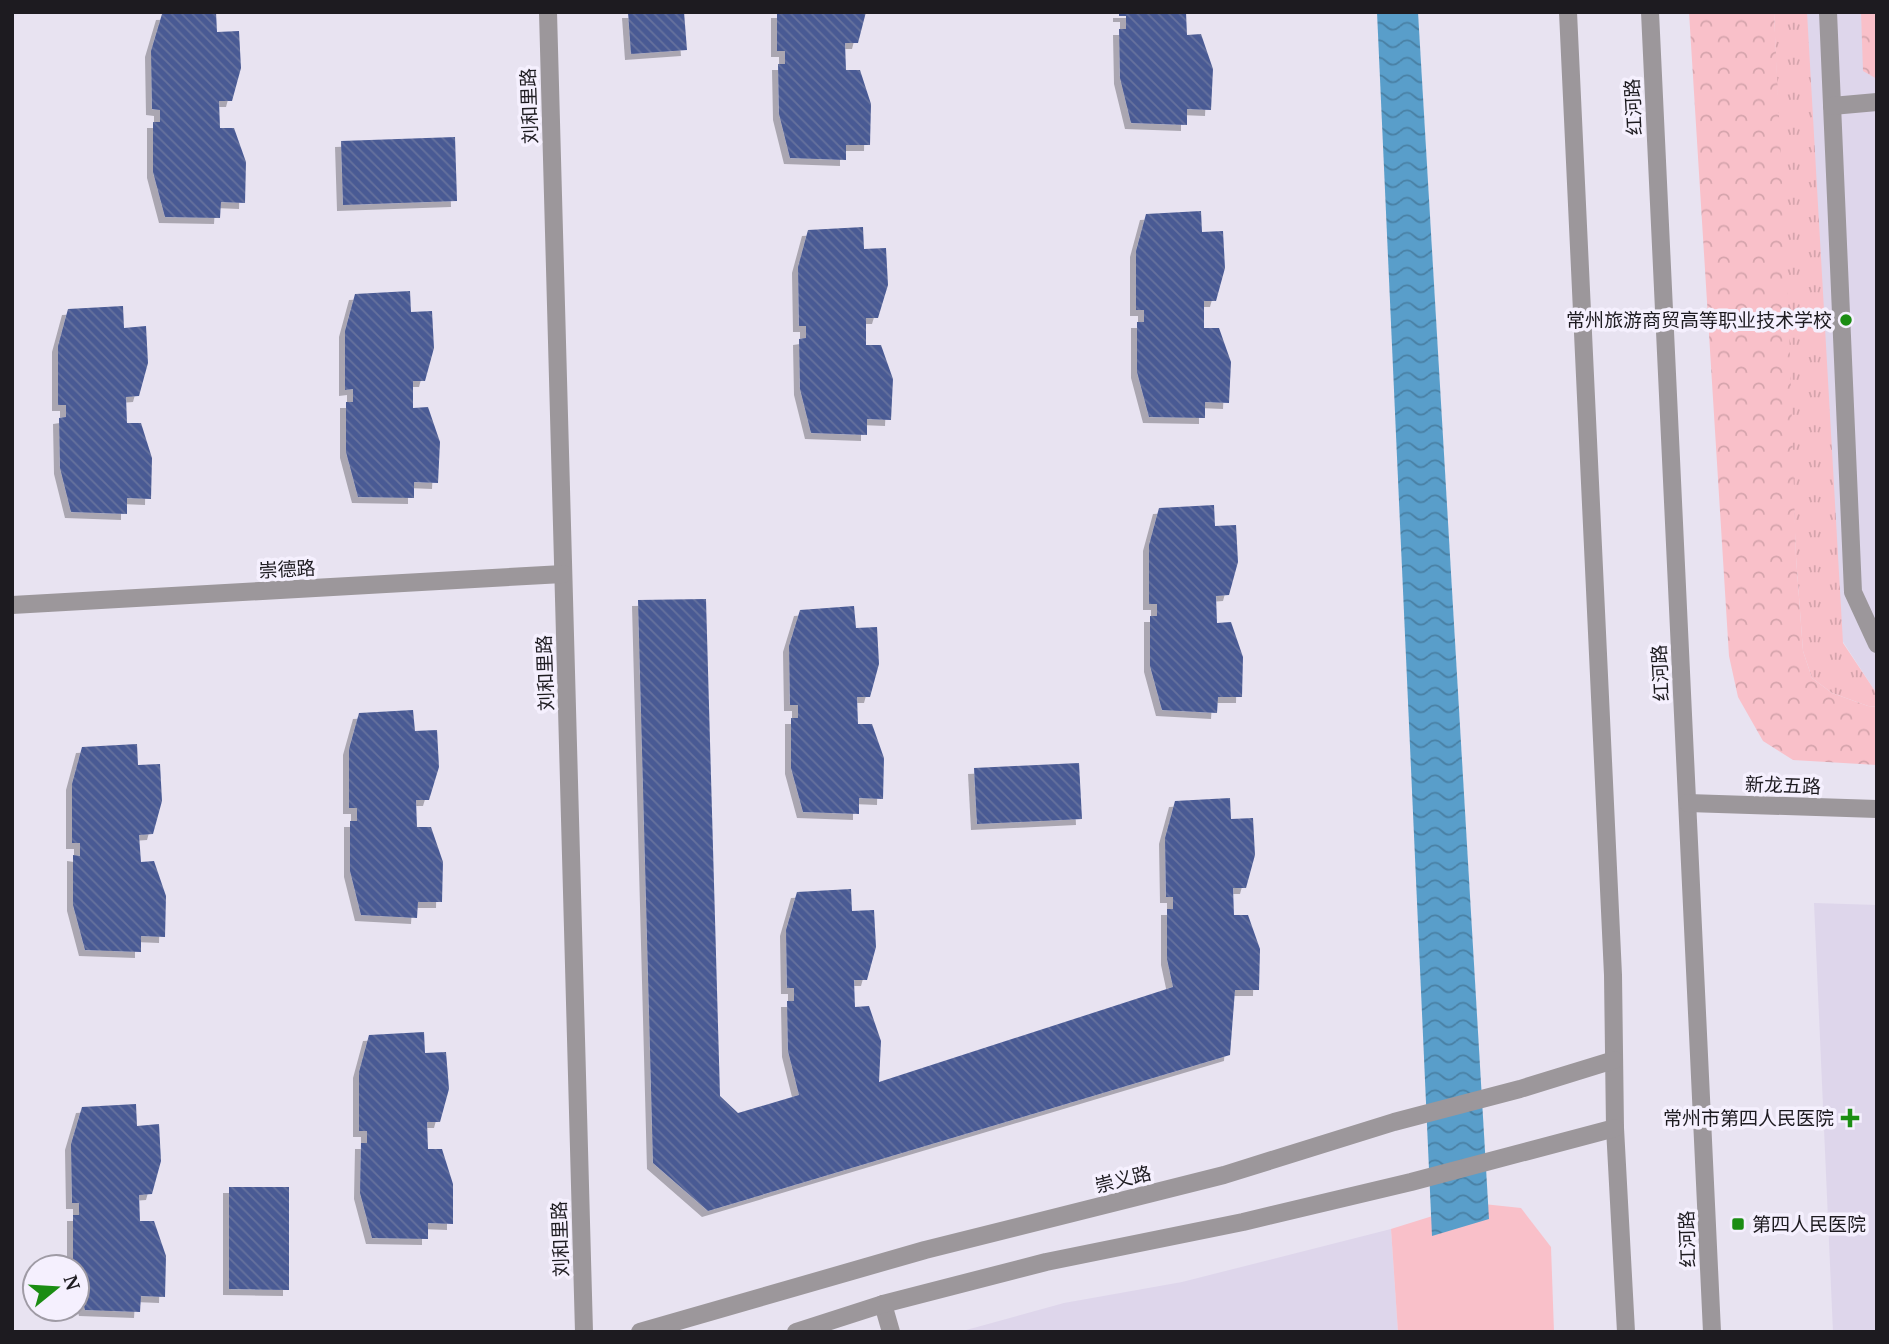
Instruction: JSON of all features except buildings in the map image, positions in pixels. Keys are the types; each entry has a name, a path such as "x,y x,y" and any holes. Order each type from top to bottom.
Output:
{"street":[{"name":"刘和里路","path":"548,12 584,1332"},
{"path":"1568,12 1613,975 1615,1128 1626,1332"},
{"name":"红河路","path":"1650,12 1712,1332"},
{"path":"1828,12 1853,592 1877,644"},
{"path":"1832,106 1877,102"},
{"name":"崇德路","path":"12,605 563,574"},
{"name":"新龙五路","path":"1688,803 1877,808"},
{"name":"崇义路","path":"640,1332 925,1250 1224,1175 1394,1122 1520,1089 1614,1060"},
{"path":"796,1332 850,1324 883,1304 1046,1262 1243,1222 1411,1182 1615,1128"},
{"path":"883,1304 891,1332"}],"shaded area":[{"name":"常州旅游商贸高等职业技术学校","path":"1799,12 1877,12 1877,694 1834,628"},
{"name":"常州市第四人民医院","path":"1814,903 1877,905 1877,1332 1833,1332"},
{"path":"1391,1229 1398,1332 959,1332 1064,1303 1182,1282"}],"green space":[{"path":"1689,12 1774,12 1789,325 1796,557 1803,651 1812,678 1832,693 1877,707 1877,765 1793,760 1763,741 1738,697 1729,656"},
{"path":"1774,12 1807,12 1843,643 1877,694 1877,707 1832,693 1812,678 1803,651 1796,557"},
{"path":"1861,12 1877,12 1877,79 1863,71"},
{"path":"1474,1203 1521,1208 1551,1247 1554,1332 1398,1332 1391,1229"}],"water":[{"path":"1377,12 1418,12 1489,1219 1432,1236"}],"place":[{"name":"常州旅游商贸高等职业技术学校","path":"1846,320"},
{"name":"常州市第四人民医院","path":"1850,1118"},
{"name":"第四人民医院","path":"1738,1224"}]}
